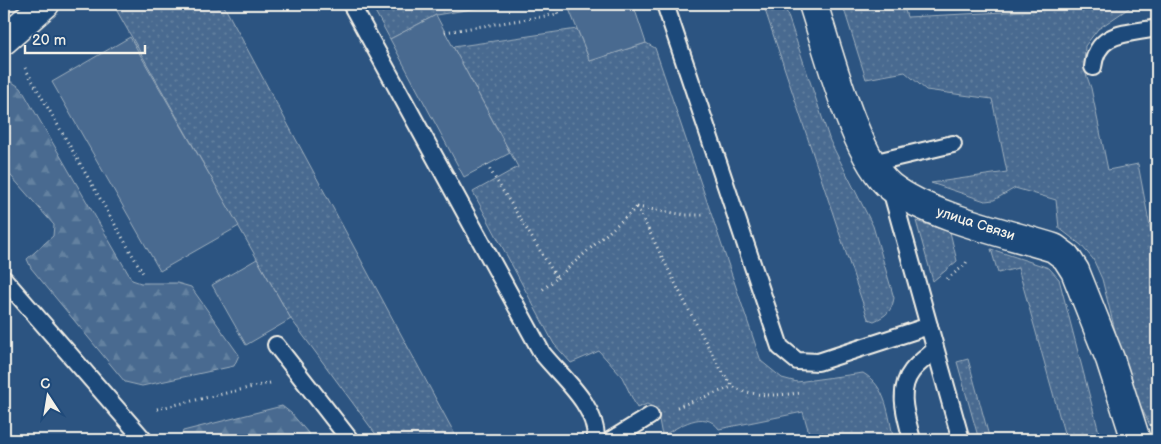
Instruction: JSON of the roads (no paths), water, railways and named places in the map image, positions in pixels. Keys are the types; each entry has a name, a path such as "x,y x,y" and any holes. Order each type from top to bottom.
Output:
{"street":[{"path":"5,38 45,4"},
{"name":"улица Связи","path":"813,4 855,133 872,164 890,186 924,206 1054,248 1076,270 1128,410 1136,440"}],"lane":[{"path":"351,4 542,352 580,397 593,423 596,440"},
{"path":"665,4 780,347 797,361 818,362 928,326"},
{"path":"1093,67 1094,53 1101,43 1113,37 1157,28"},
{"path":"872,164 953,144"},
{"path":"890,186 961,440"},
{"path":"4,279 144,440"},
{"path":"276,345 350,440"},
{"path":"912,440 903,402 906,385 911,372 936,350"},
{"path":"610,440 650,416"}]}
